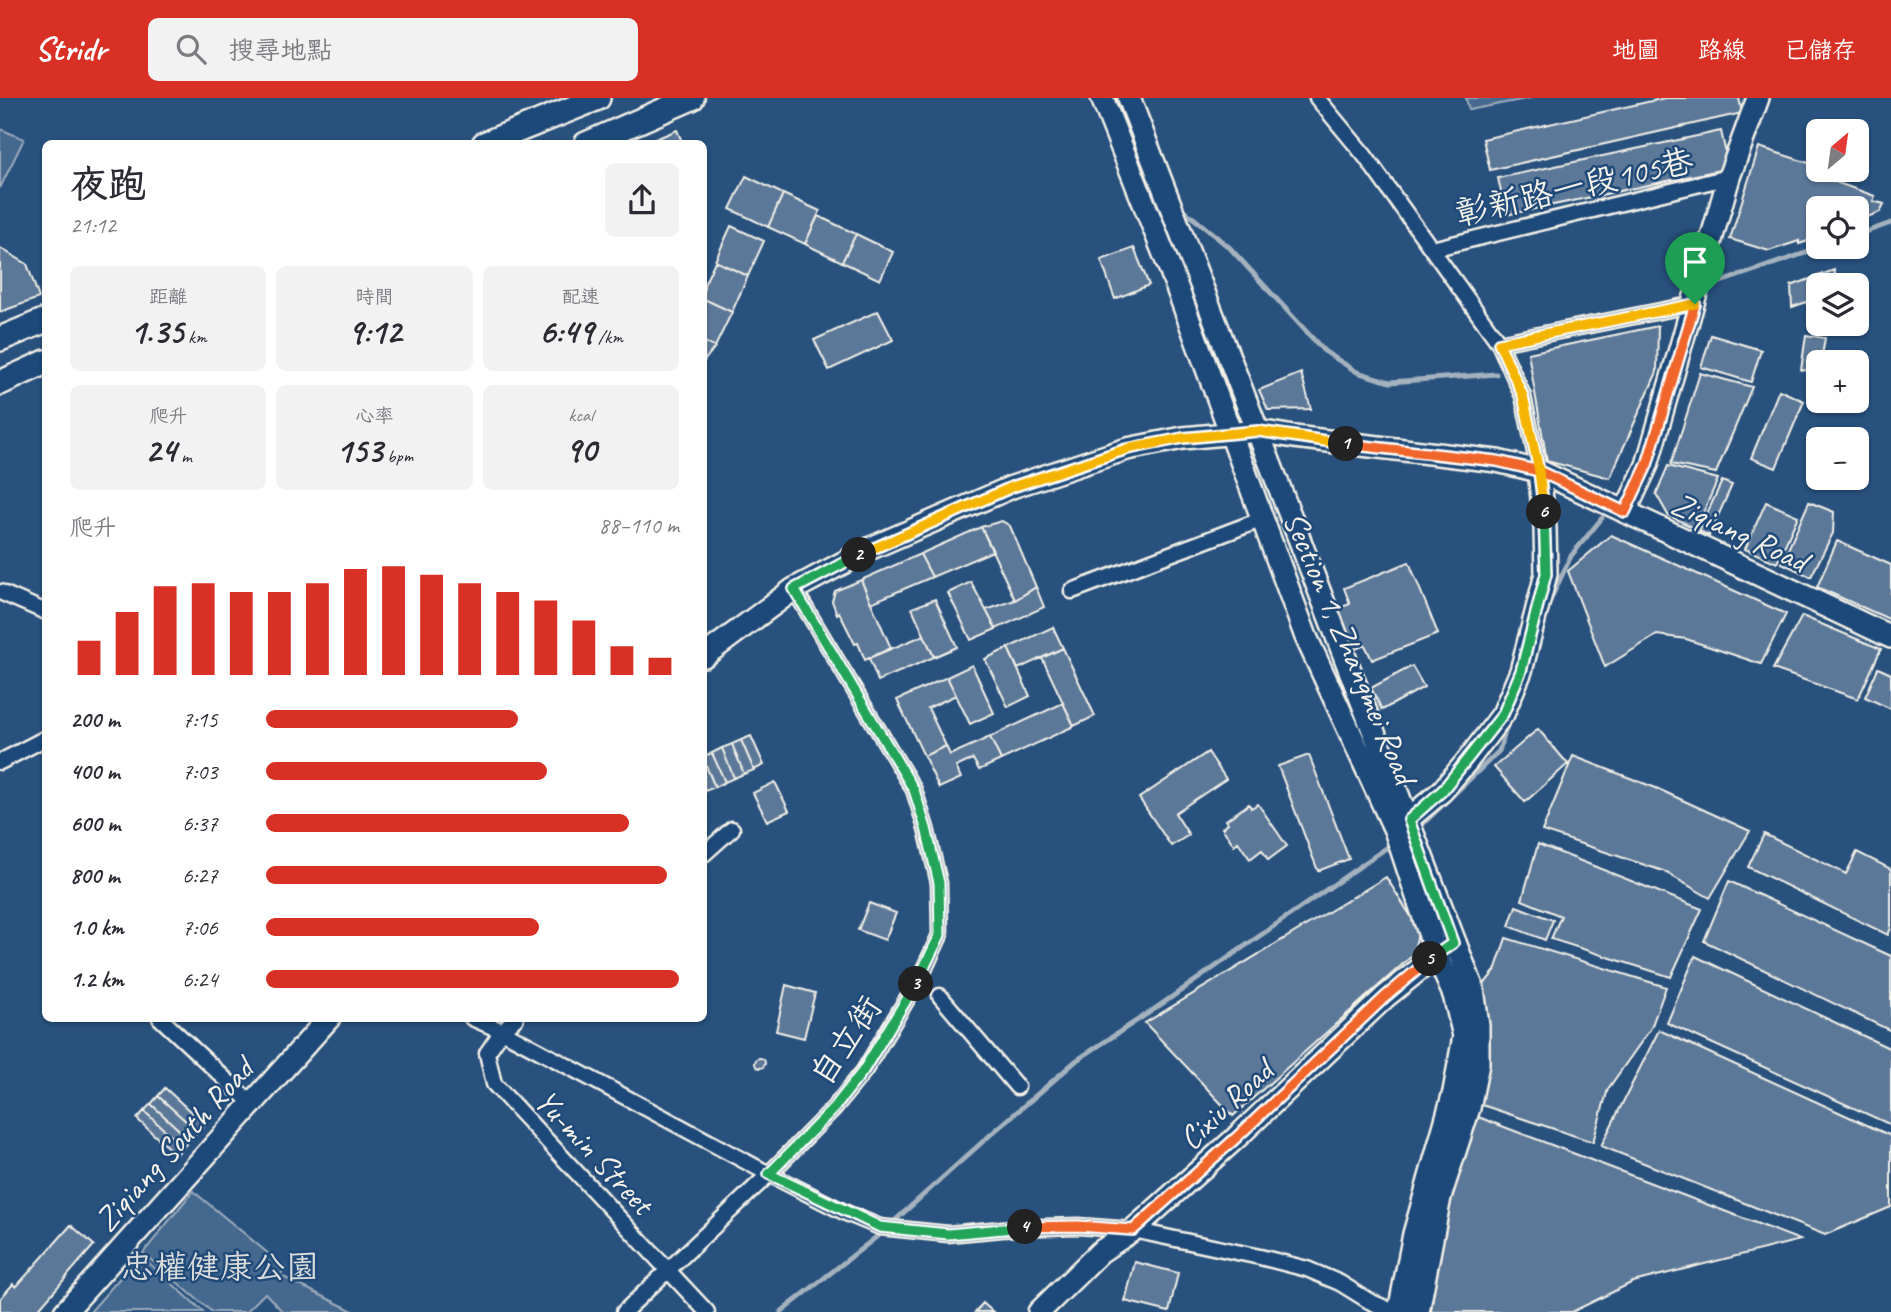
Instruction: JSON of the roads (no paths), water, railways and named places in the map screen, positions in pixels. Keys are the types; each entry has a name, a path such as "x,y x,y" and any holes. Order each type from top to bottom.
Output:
{"main road":[{"path":"494,140 598,98"},
{"path":"595,140 692,98"},
{"path":"0,339 42,322"},
{"path":"0,383 42,364"}],"street":[{"name":"Section 1, Zhangmei Road","path":"1102,98 1172,274 1306,637 1402,825"},
{"name":"Section 1, Zhangmei Road","path":"1129,98 1258,431 1445,948 1473,989 1478,1026 1478,1064 1469,1108 1440,1197 1411,1311"},
{"path":"1317,98 1365,156 1499,343 1523,396 1539,471 1545,528 1546,574 1521,671 1503,714 1468,760 1442,791 1402,825"},
{"path":"1625,512 1647,465 1729,177 1758,98"},
{"name":"彰新路一段105巷","path":"1432,248 1729,177"},
{"path":"1499,343 1695,304"},
{"name":"Ziqiang Road","path":"1231,434 1258,431 1294,438 1497,461 1539,471 1891,637"},
{"path":"707,654 794,589 871,548 1012,487 1127,449 1183,438 1231,434"},
{"path":"1072,591 1263,519"},
{"name":"自立街","path":"624,1312 834,1108 863,1071 922,974 940,935 939,883 914,790 794,589"},
{"path":"0,592 42,610"},
{"path":"0,762 42,740"},
{"path":"707,850 732,829"},
{"name":"Cixiu Road","path":"1039,1312 1100,1252 1133,1230 1237,1137 1385,997 1445,948"},
{"path":"940,996 1017,1087"},
{"path":"164,1022 252,1104"},
{"name":"Ziqiang South Road","path":"65,1312 325,1022"},
{"path":"481,1022 769,1174 880,1227 948,1234 1078,1226 1133,1230 1260,1256 1307,1269 1394,1312"},
{"name":"Yu-min Street","path":"512,1022 487,1053 494,1084 707,1312"}],"waterway":[{"path":"1180,207 1230,248 1324,351 1357,372 1390,382 1496,374"},
{"path":"1869,231 1891,223"},
{"path":"1709,286 1806,253"},
{"path":"1547,607 1571,556 1602,518"},
{"path":"1415,828 1426,821 1499,751 1509,719"},
{"path":"891,1224 1077,1060 1392,844"},
{"path":"781,1312 884,1231"}],"park label":[{"name":"忠權健康公園","path":"220,1266"}]}
